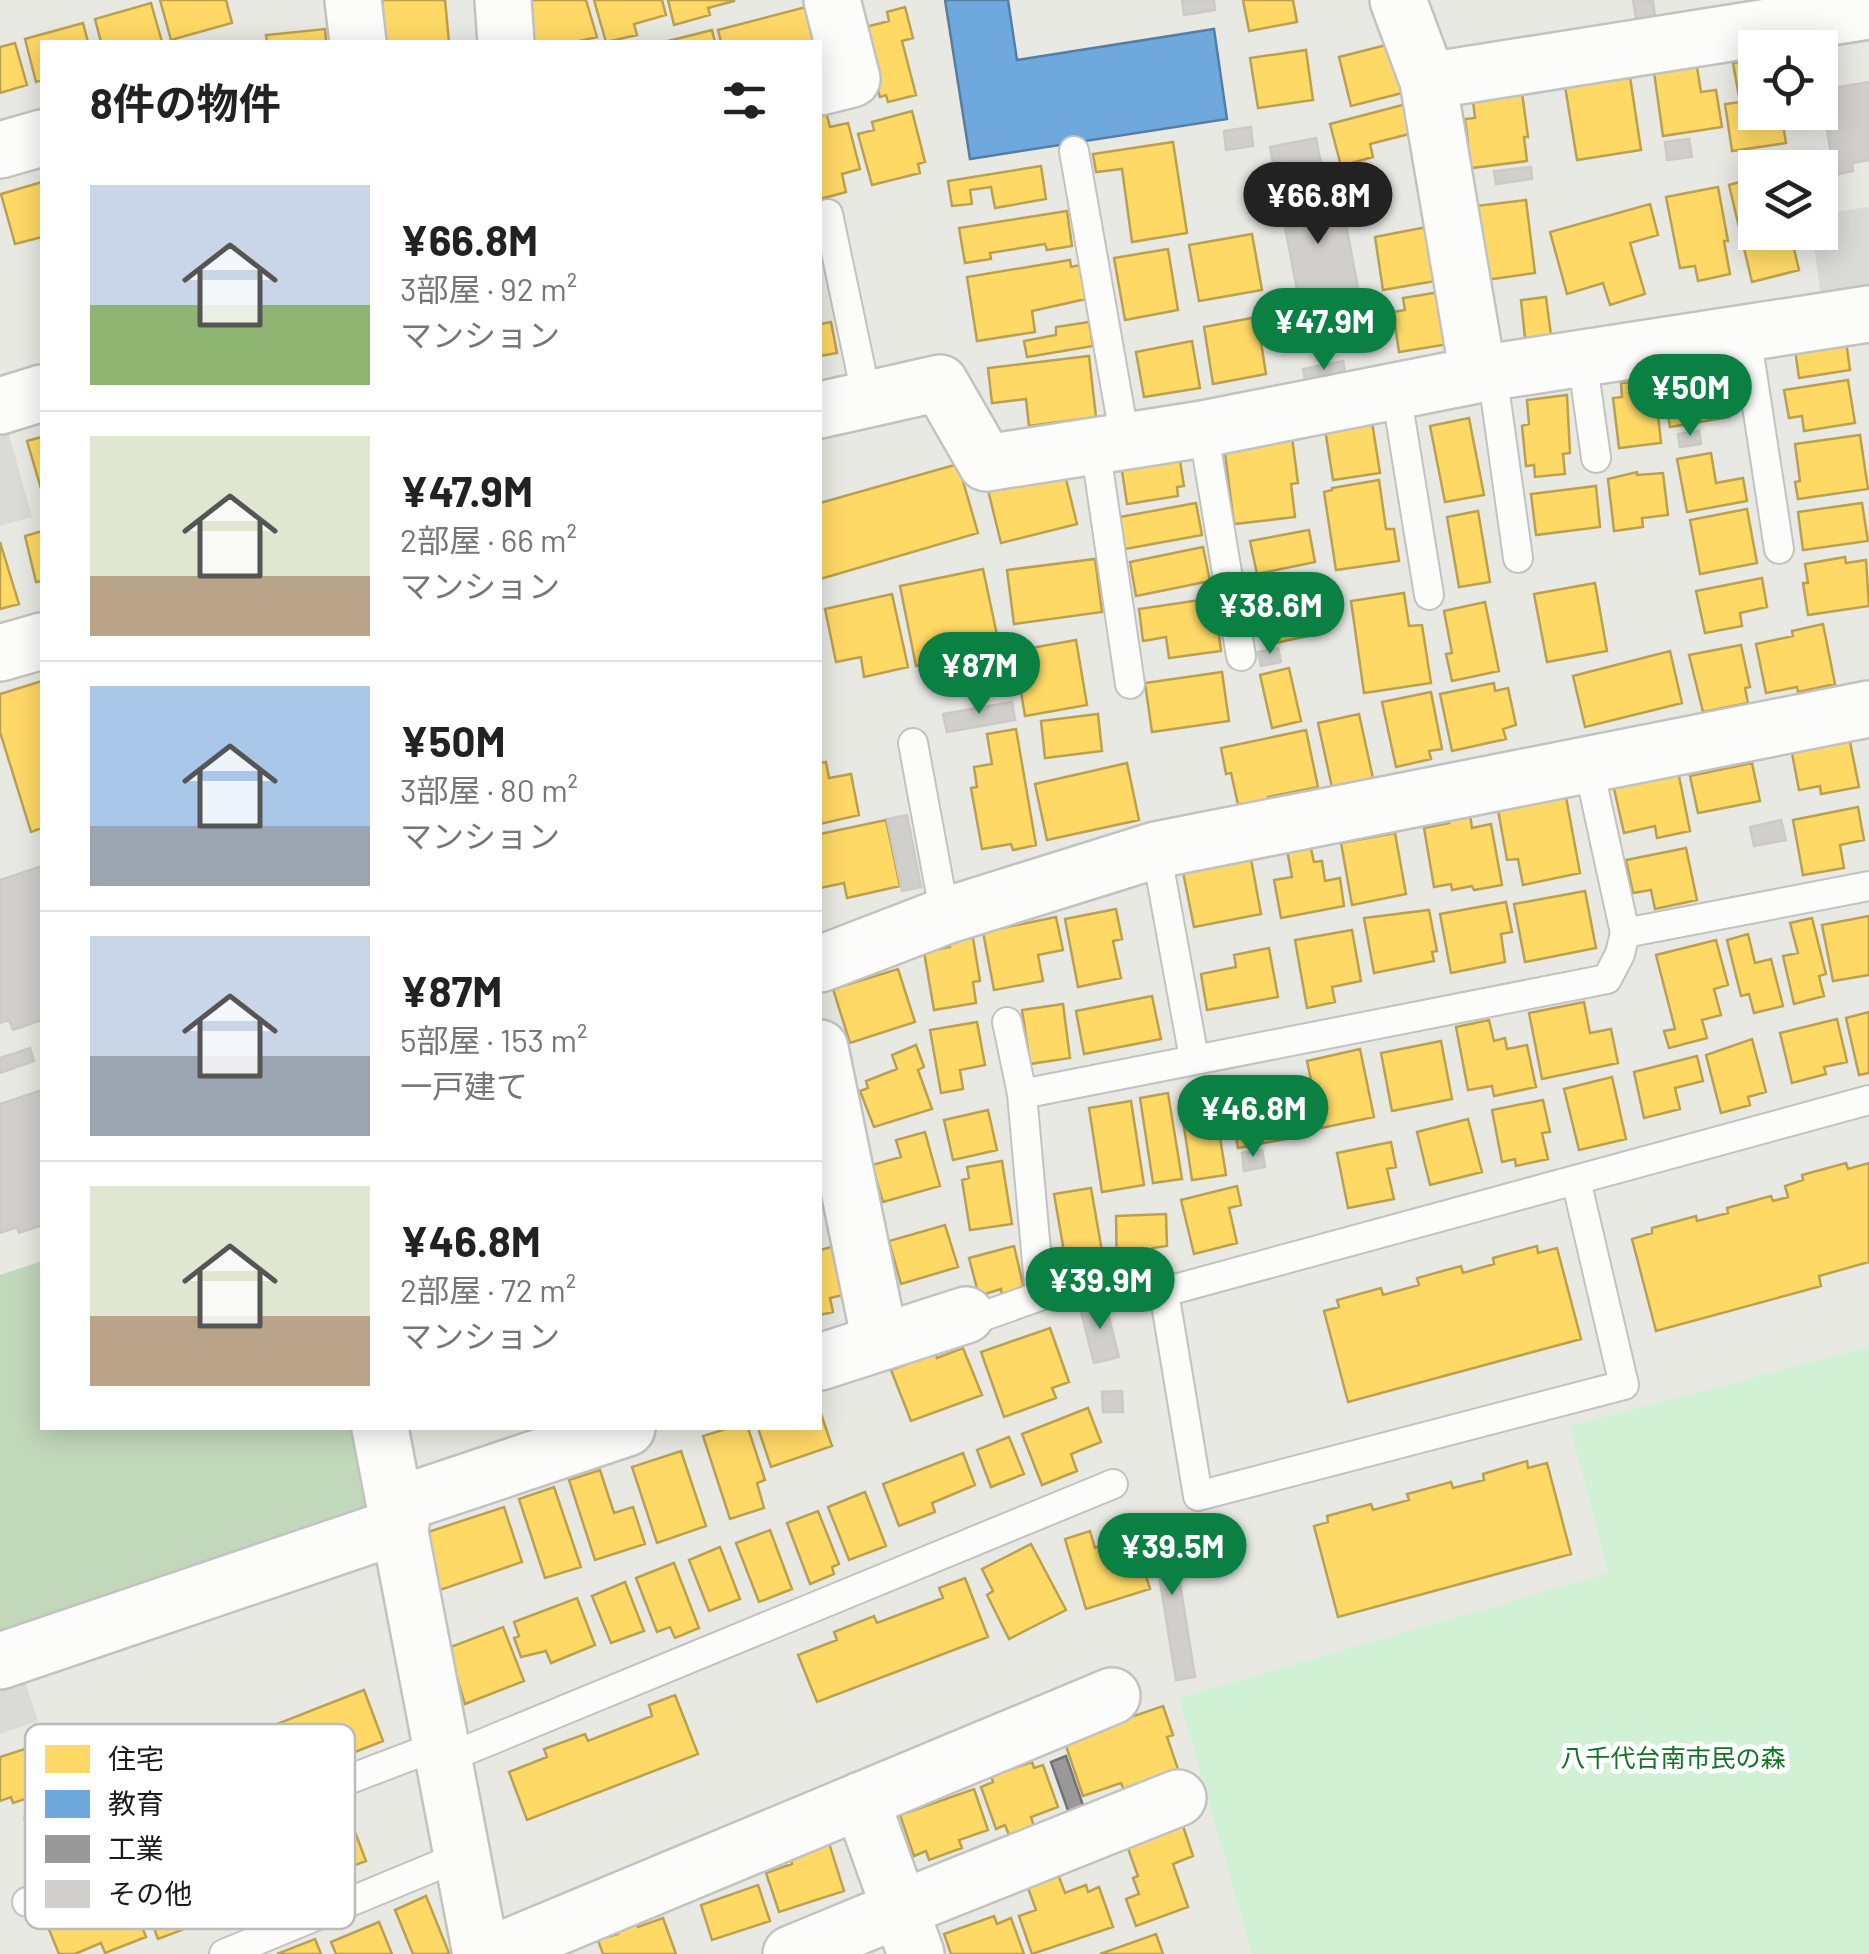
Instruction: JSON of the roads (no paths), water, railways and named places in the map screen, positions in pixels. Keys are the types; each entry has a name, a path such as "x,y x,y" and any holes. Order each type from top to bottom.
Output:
{"street":[{"path":"353,0 358,40"},
{"path":"502,0 506,40"},
{"path":"822,86 852,78 832,0"},
{"path":"1398,0 1428,81 1485,373"},
{"path":"1428,81 1869,11"},
{"path":"0,150 40,139"},
{"path":"843,404 940,383 986,463 1203,429 1485,373 1869,314"},
{"path":"0,406 40,394"},
{"path":"0,653 40,642"},
{"path":"822,963 945,916 1156,850 1869,709"},
{"path":"822,1058 880,1342"},
{"path":"822,1361 966,1315"},
{"path":"380,1430 481,1954"},
{"path":"0,1661 622,1430"},
{"path":"492,1954 1112,1696"},
{"path":"791,1954 908,1932 1178,1798"},
{"path":"861,1800 908,1932"}],"lane":[{"path":"1074,151 1110,443 1130,684"},
{"path":"828,214 843,404"},
{"path":"1746,334 1778,549"},
{"path":"1582,358 1596,458"},
{"path":"1485,373 1518,558"},
{"path":"1396,392 1429,595"},
{"path":"1203,429 1241,656"},
{"path":"913,743 945,916"},
{"path":"1022,1094 1607,980 1625,933 1588,764"},
{"path":"1156,850 1194,1058"},
{"path":"1625,933 1869,886"},
{"path":"966,1315 978,1318 1040,1296 1022,1094 1007,1022"},
{"path":"1576,1180 1624,1384 1198,1496 1164,1292 1869,1100"},
{"path":"355,1783 1113,1484"},
{"path":"355,1900 462,1855"},
{"path":"224,1954 284,1929"}],"park label":[{"name":"八千代台南市民の森","path":"1673,1757"}]}
